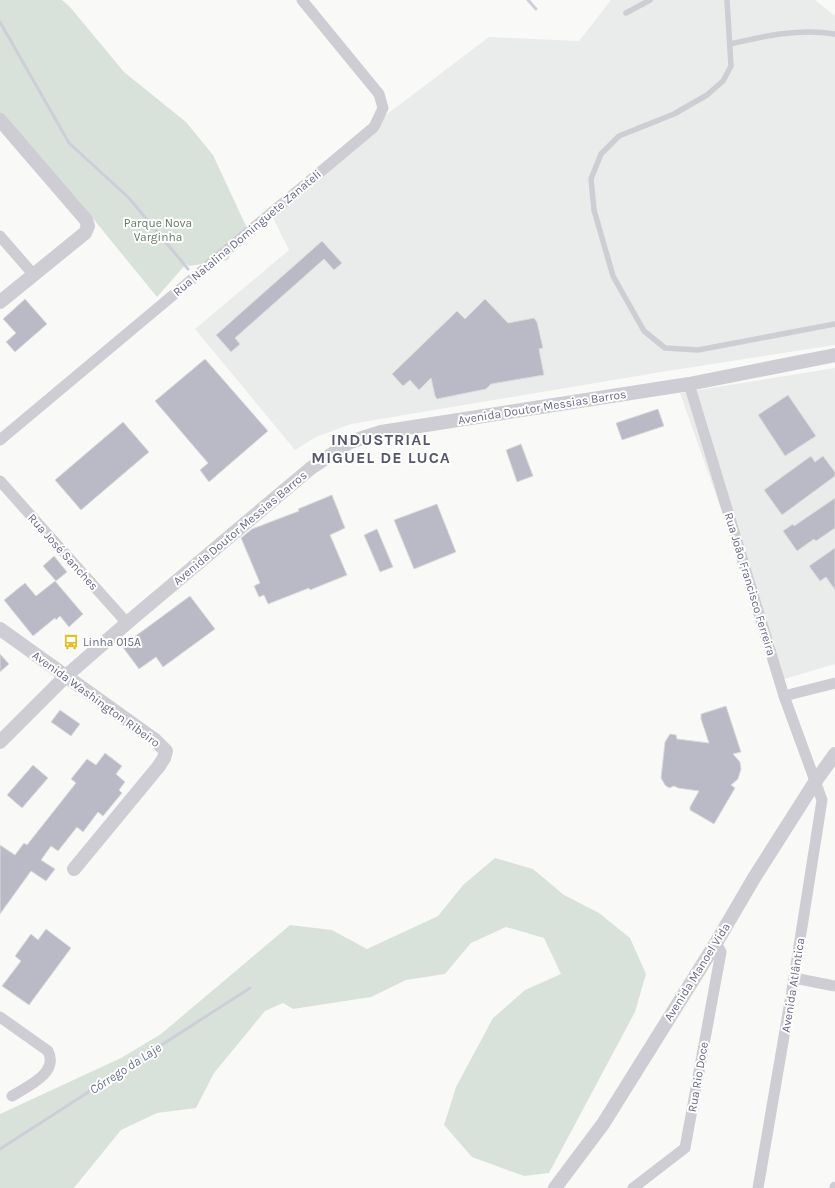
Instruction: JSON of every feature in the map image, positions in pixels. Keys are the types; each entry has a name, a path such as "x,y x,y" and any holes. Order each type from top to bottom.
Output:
{"street":[{"name":"Rua Natalina Dominguete Zanateli","path":"0,440 374,127 383,108 379,94 302,0"},
{"path":"0,120 86,220 88,226 85,233 0,302"},
{"path":"0,236 33,274"},
{"name":"Avenida Doutor Messias Barros","path":"0,742 66,676 127,623 312,468 350,442 381,432 689,384 835,355"},
{"name":"Rua João Francisco Ferreira","path":"689,384 784,696 815,782"},
{"name":"Rua José Sanches","path":"0,481 127,623"},
{"name":"Avenida Washington Ribeiro","path":"0,630 156,740 166,751 159,766 74,869"},
{"path":"784,696 835,683"},
{"name":"Avenida Manoel Vida","path":"555,1188 603,1124 716,943 754,878 815,782 835,754"},
{"name":"Avenida Atlântica","path":"758,1188 794,978 822,800 815,782"},
{"name":"Rua Rio Doce","path":"633,1188 685,1148 720,952 716,943"},
{"path":"794,978 835,986"},
{"path":"0,1017 48,1051 51,1056 48,1069 41,1078 12,1096"}],"lane":[{"path":"626,13 650,0"},
{"path":"727,0 731,66 723,82 707,95 674,114 619,136 601,154 591,179 594,210 612,276 644,331 665,348 698,350 835,324"},
{"path":"730,44 759,37 810,31 835,34"}],"shaded area":[{"path":"611,0 815,0 835,16 835,345 655,373 351,424 316,437 295,450 195,329 289,250 271,214 362,133 489,37 579,41"},
{"path":"835,368 835,664 781,680 680,393"}],"green space":[{"name":"Parque Nova Varginha","path":"0,0 62,0 70,7 124,72 186,122 213,155 246,226 228,260 189,266 186,264 157,297 73,194 68,195 0,128"},
{"path":"495,858 533,869 564,895 599,913 630,938 646,974 635,1012 549,1173 524,1176 472,1157 444,1125 456,1087 493,1018 525,990 561,974 544,938 506,927 471,943 445,974 406,980 371,997 293,1009 283,1003 265,1011 214,1073 196,1108 157,1113 121,1130 74,1188 0,1188 0,1114 121,1058 161,1034 290,925 332,930 367,949 438,916 463,885"}],"building":[{"path":"322,241 342,263 334,270 324,259 235,338 240,344 231,352 216,335"},
{"path":"25,299 47,324 15,352 6,342 16,333 3,319"},
{"path":"485,299 508,323 534,318 537,322 543,348 539,349 544,375 491,384 486,389 437,399 431,378 419,390 410,380 403,386 392,374 457,311 465,319"},
{"path":"205,359 268,431 209,482 200,470 208,463 155,401"},
{"path":"788,395 816,436 785,456 758,415"},
{"path":"658,409 664,426 622,440 616,423"},
{"path":"123,422 149,452 81,510 55,480"},
{"path":"521,444 533,476 517,482 506,450"},
{"path":"811,456 815,462 823,456 835,472 835,476 782,515 764,490"},
{"path":"332,495 345,528 330,535 347,575 310,590 309,588 268,604 264,595 259,597 254,586 260,583 241,538 252,529 299,511 298,509"},
{"path":"835,498 835,528 816,541 814,539 797,551 783,531 793,524 794,526"},
{"path":"437,504 456,552 414,569 394,520"},
{"path":"377,529 393,567 380,572 364,535"},
{"path":"835,548 835,590 826,577 820,581 809,566"},
{"path":"54,556 67,572 56,581 43,566"},
{"path":"55,581 83,614 69,627 60,616 56,620 55,618 33,636 4,600 25,583 36,596"},
{"path":"190,596 215,629 163,667 156,657 139,669 122,646"},
{"path":"0,654 9,664 0,672"},
{"path":"726,706 741,752 733,754 740,762 741,769 738,779 731,785 735,788 714,824 690,810 690,807 699,791 674,786 669,788 665,785 661,778 665,742 670,734 676,735 677,739 709,743 701,719 701,714"},
{"path":"60,710 80,724 71,736 51,722"},
{"path":"105,753 122,766 116,774 125,782 119,790 122,793 103,816 98,812 83,832 77,827 58,851 51,846 41,860 55,869 46,881 31,871 0,914 0,845 15,855 24,843 27,845 76,783 71,779 87,759 96,765"},
{"path":"33,765 48,778 22,808 7,795"},
{"path":"46,929 71,948 29,1005 2,986 21,961 15,956 31,934 38,940"}],"waterway":[{"path":"528,0 536,9"},
{"path":"0,22 69,143 129,198 188,269"},
{"name":"Córrego da Laje","path":"0,1149 250,988"}],"place":[{"name":"Linha 015A","path":"71,642"}],"district":[{"name":"INDUSTRIAL MIGUEL DE LUCA","path":"381,448"}]}
